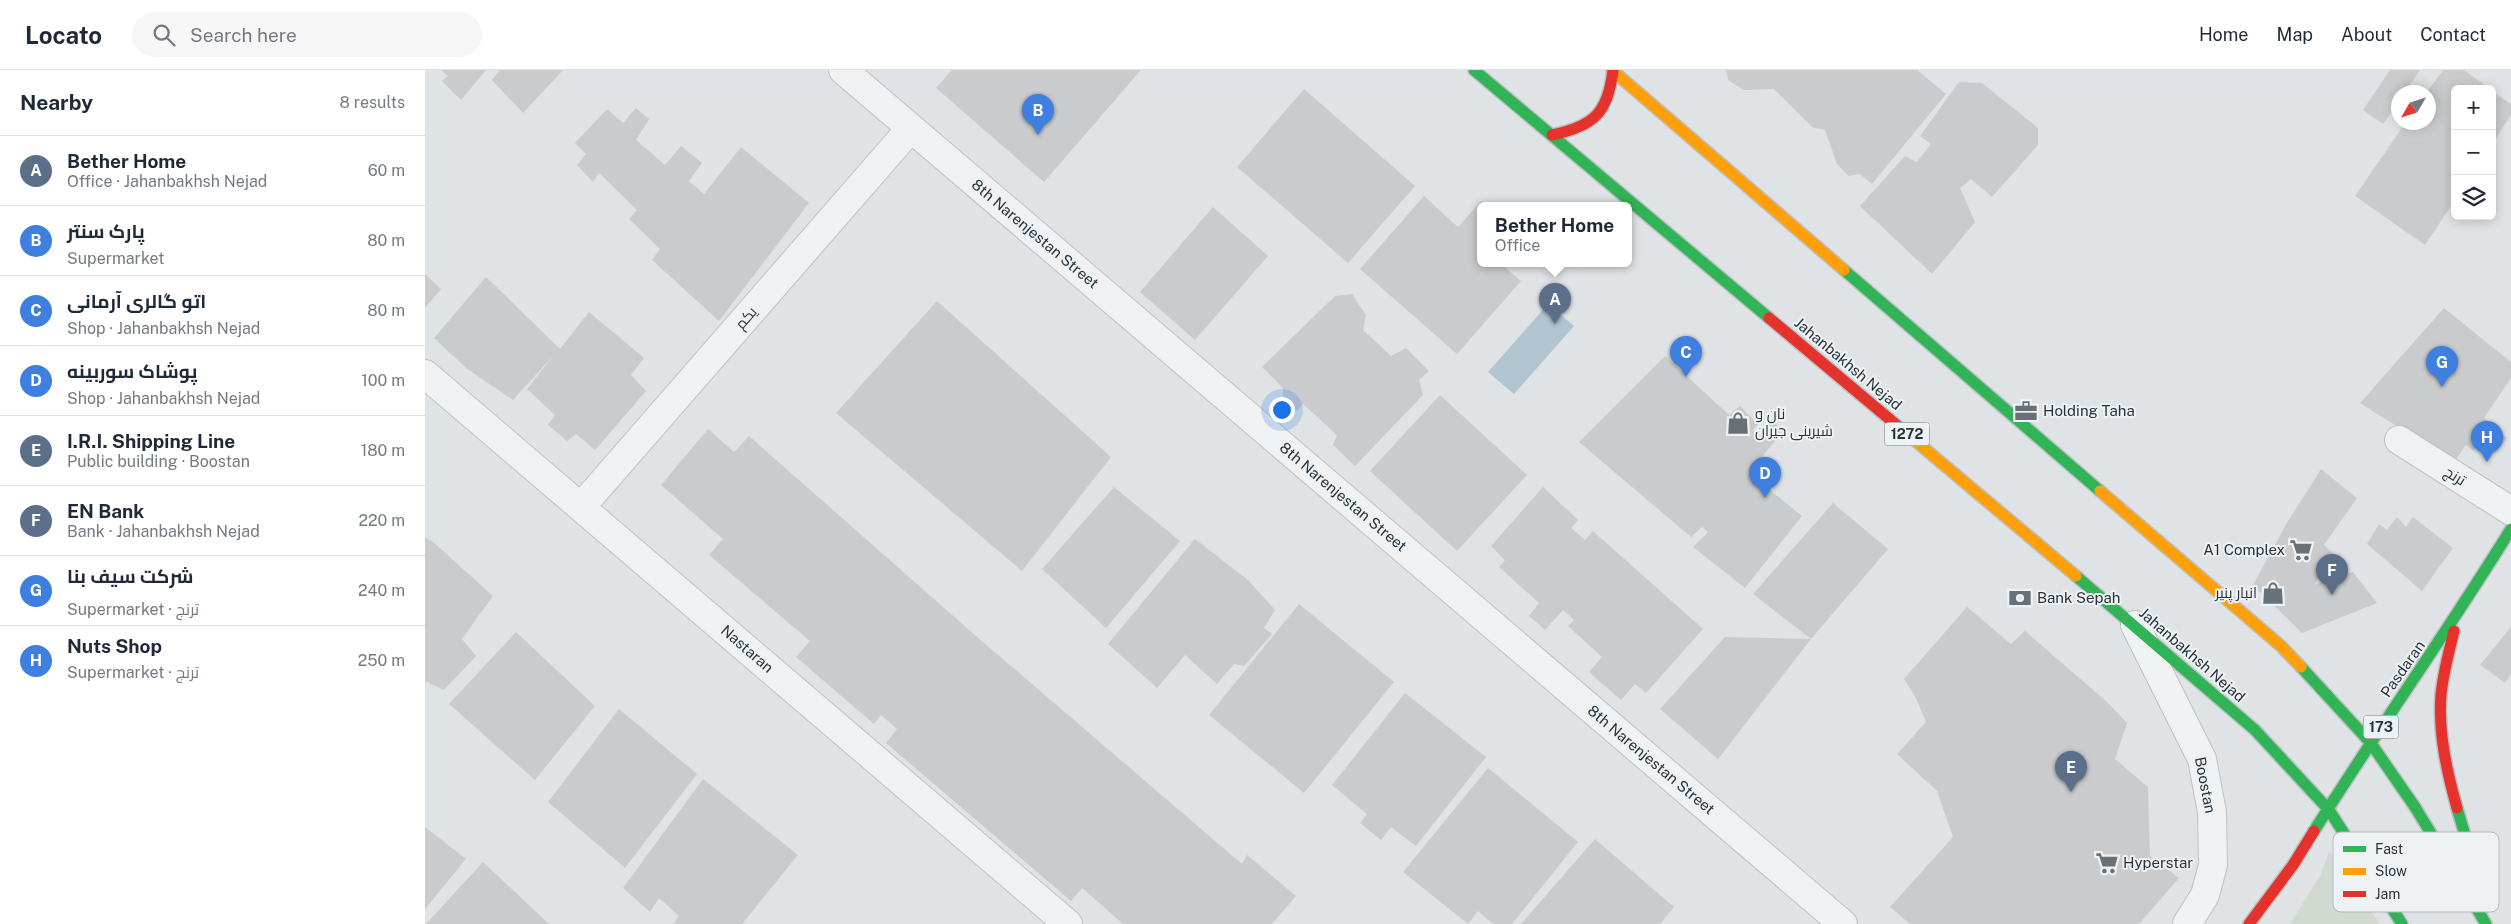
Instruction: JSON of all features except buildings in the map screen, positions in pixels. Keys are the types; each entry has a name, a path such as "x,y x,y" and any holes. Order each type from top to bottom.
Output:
{"main road":[{"name":"Jahanbakhsh Nejad","path":"1474,70 1632,202"},
{"path":"1552,135 1578,131 1599,115 1611,92 1613,70"},
{"path":"1613,70 2281,646 2371,742 2431,832"},
{"name":"Jahanbakhsh Nejad","path":"1632,202 2135,625 2255,730 2329,810 2343,832"},
{"name":"Pasdaran","path":"2249,924 2293,865 2371,742 2457,616 2511,529"},
{"path":"2457,616 2443,681 2441,703 2443,741 2466,832"},
{"name":"Jahanbakhsh Nejad","path":"2394,912 2402,924"},
{"path":"2479,912 2486,924"}],"street":[{"name":"8th Narenjestan Street","path":"843,70 1843,924"},
{"name":"یکم","path":"581,508 911,128"},
{"name":"Nastaran","path":"425,374 1068,924"},
{"name":"ترنج","path":"2399,440 2511,512"},
{"name":"Boostan","path":"2135,625 2202,759 2210,803 2213,865 2205,895 2187,924"}],"shaded area":[{"path":"2329,851 2333,857 2333,912 2372,912 2380,924 2290,924 2321,874"}],"water":[{"path":"1548,304 1574,326 1514,394 1488,372"}],"traffic: fast":[{"path":"1474,70 1631,202"},
{"path":"1632,203 1769,318"},
{"path":"1844,270 2100,491"},
{"path":"2314,831 2511,529"},
{"path":"2076,576 2255,730 2329,810 2343,832"},
{"path":"2301,667 2370,742 2430,832"},
{"path":"2457,808 2464,832"},
{"path":"2394,912 2402,924"},
{"path":"2479,912 2486,924"}],"traffic: slow":[{"path":"1612,70 1844,270"},
{"path":"1912,438 2076,576"},
{"path":"2100,491 2281,646 2301,667"}],"traffic: jam":[{"path":"1552,135 1579,127 1596,115 1603,107 1607,97 1613,70"},
{"path":"1769,318 1912,438"},
{"path":"2454,631 2443,679 2440,709 2444,752 2457,808"},
{"path":"2249,924 2293,865 2314,831"}],"place":[{"name":"پارک سنتر","path":"1038,135"},
{"name":"Bether Home","path":"1555,324"},
{"name":"اتو گالری آرمانی","path":"1686,377"},
{"name":"شرکت سیف بنا","path":"2442,387"},
{"name":"Holding Taha","path":"2026,411"},
{"name":"نان و شیرینی جیران","path":"1738,423"},
{"name":"Nuts Shop","path":"2487,462"},
{"name":"پوشاک سوربینه","path":"1765,498"},
{"name":"A1 Complex","path":"2301,550"},
{"name":"انبار پنیر","path":"2273,593"},
{"name":"EN Bank","path":"2332,595"},
{"name":"Bank Sepah","path":"2020,598"},
{"name":"I.R.I. Shipping Line","path":"2071,792"},
{"name":"Hyperstar","path":"2107,863"}]}
